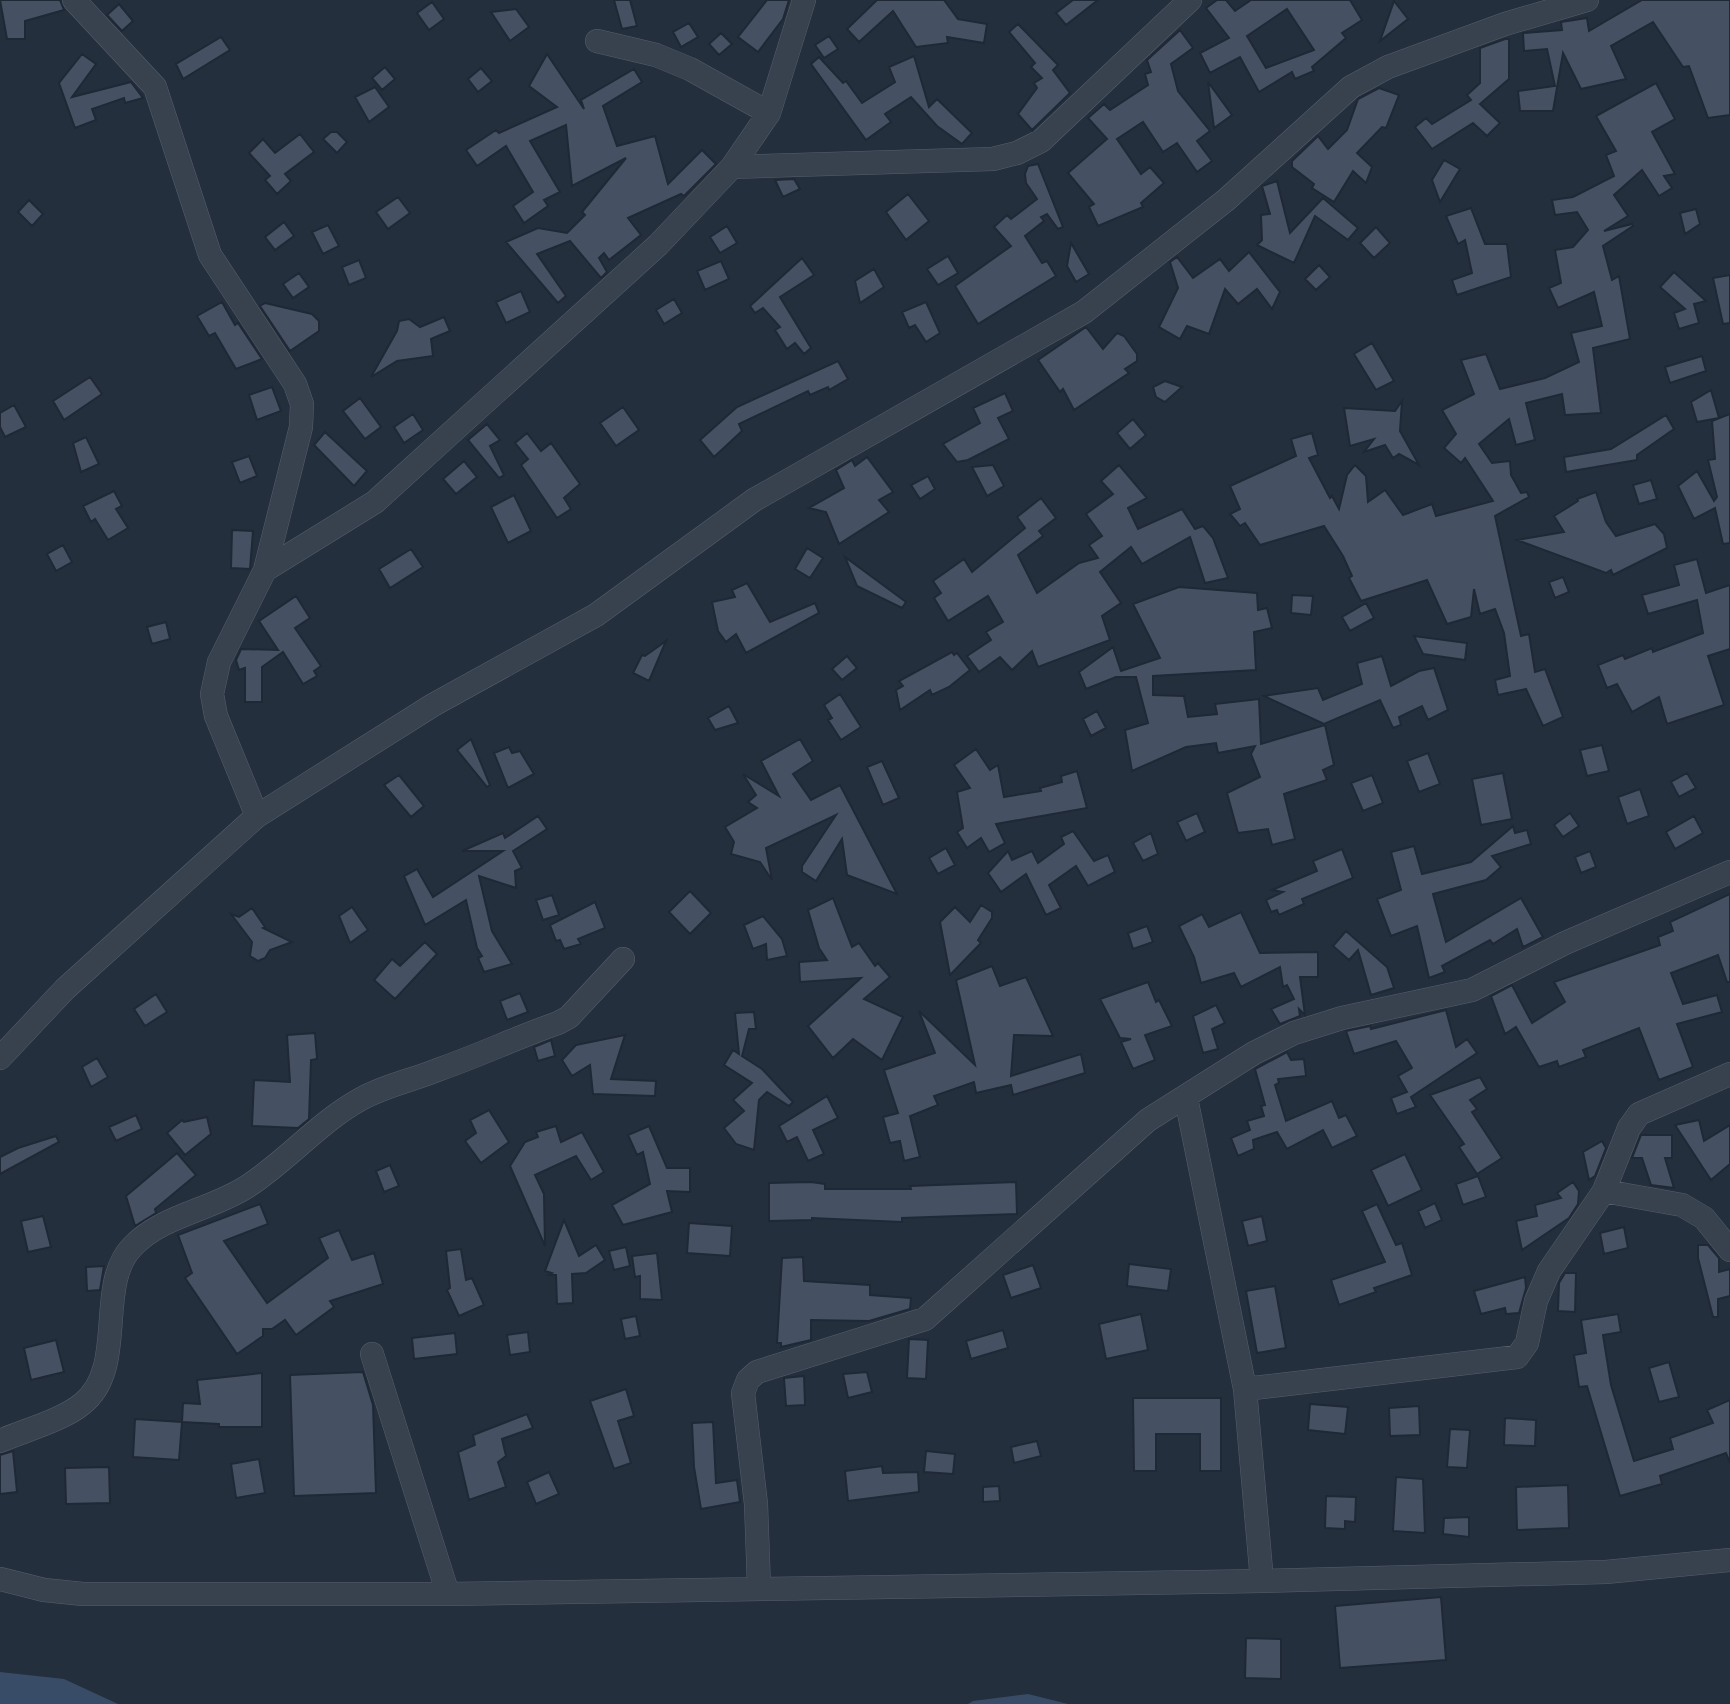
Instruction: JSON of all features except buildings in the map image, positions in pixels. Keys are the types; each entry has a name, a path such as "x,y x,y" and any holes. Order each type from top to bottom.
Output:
{"street":[{"path":"74,0 155,87 210,255 295,384 302,404 301,427 265,570 219,662 212,694 216,716 257,816"},
{"path":"265,570 374,502 658,245 732,167 769,113 804,0"},
{"path":"732,167 993,159 1017,153 1041,141 1190,0"},
{"path":"0,1058 65,989 257,816 433,705 596,615 754,500 1084,313 1226,200 1352,87 1388,67 1505,24 1587,0"},
{"path":"597,41 656,55 690,69 769,113"},
{"path":"759,1587 756,1504 743,1393 748,1380 758,1372 925,1319 1148,1120 1254,1053 1294,1033 1342,1018 1472,990 1565,943 1730,872"},
{"path":"0,1441 80,1406 92,1396 104,1368 119,1267 129,1249 145,1234 248,1186 330,1118 360,1099 569,1017 623,959"},
{"path":"1245,1390 1517,1357 1527,1343 1536,1301 1549,1271 1604,1191 1629,1128 1639,1114 1730,1074"},
{"path":"1186,1098 1245,1390 1262,1581"},
{"path":"1604,1191 1682,1205 1704,1218 1730,1250"},
{"path":"372,1354 448,1594"},
{"path":"0,1579 44,1590 83,1594 448,1594 1262,1581 1606,1572 1730,1560"}],"water":[{"path":"0,1672 64,1679 118,1704 0,1704"},
{"path":"1028,1694 1068,1704 968,1704 973,1701"}]}
